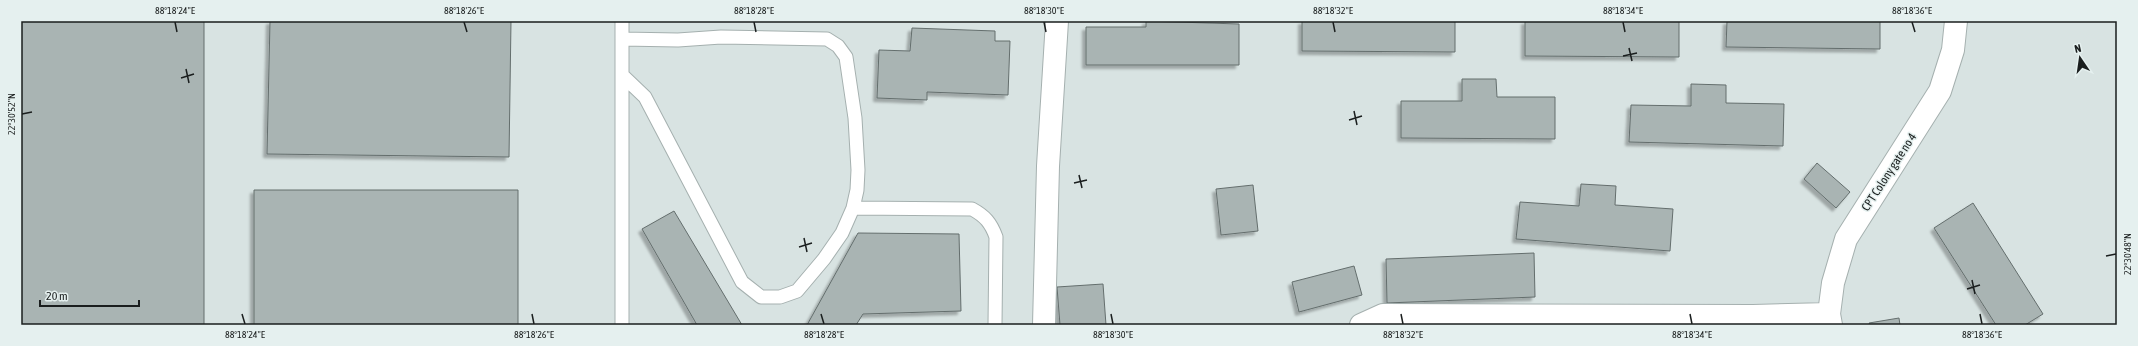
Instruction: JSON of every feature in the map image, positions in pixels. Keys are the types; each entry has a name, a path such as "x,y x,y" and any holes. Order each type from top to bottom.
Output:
{"street":[{"path":"1044,325 1048,166 1057,21"},
{"name":"CPT Colony gate no 4","path":"1830,319 1833,282 1846,239 1940,91 1953,50 1956,21"},
{"path":"1362,325 1383,315 1754,316 1830,319"}],"lane":[{"path":"622,21 622,325"},
{"path":"622,39 678,40 721,37 827,39 838,46 846,57 856,118 858,170 857,190 853,208 837,239 824,259 798,291 780,297 761,297 742,282 645,97 622,75"},
{"path":"853,208 972,209 984,216 992,226 996,238 995,325"}],"building":[{"path":"21,21 204,21 204,325 21,325"},
{"path":"270,21 511,21 509,157 267,154"},
{"path":"1146,21 1239,24 1239,65 1086,65 1086,27 1146,27"},
{"path":"1302,21 1455,21 1455,52 1302,51"},
{"path":"1525,21 1679,21 1679,57 1525,56"},
{"path":"1727,21 1880,21 1880,49 1726,47"},
{"path":"912,28 995,31 995,41 1010,41 1008,95 927,92 927,100 877,98 879,50 910,51"},
{"path":"1462,79 1496,79 1497,97 1555,97 1555,139 1401,138 1401,101 1462,101"},
{"path":"1691,84 1726,85 1726,103 1784,104 1783,146 1629,142 1631,105 1691,106"},
{"path":"1817,163 1850,192 1836,208 1804,179"},
{"path":"1581,184 1616,186 1615,205 1673,209 1670,251 1516,239 1520,202 1579,206"},
{"path":"1253,185 1258,231 1221,235 1216,189"},
{"path":"254,190 518,190 518,325 254,325"},
{"path":"1973,203 2043,314 2025,325 1996,325 1934,228"},
{"path":"674,211 742,325 697,325 642,229"},
{"path":"858,233 959,234 961,311 863,314 856,325 807,325"},
{"path":"1534,253 1535,297 1387,303 1386,259"},
{"path":"1354,266 1362,295 1299,312 1292,282"},
{"path":"1103,284 1106,325 1060,325 1057,287"},
{"path":"1899,318 1900,325 1870,325 1869,323"}]}
